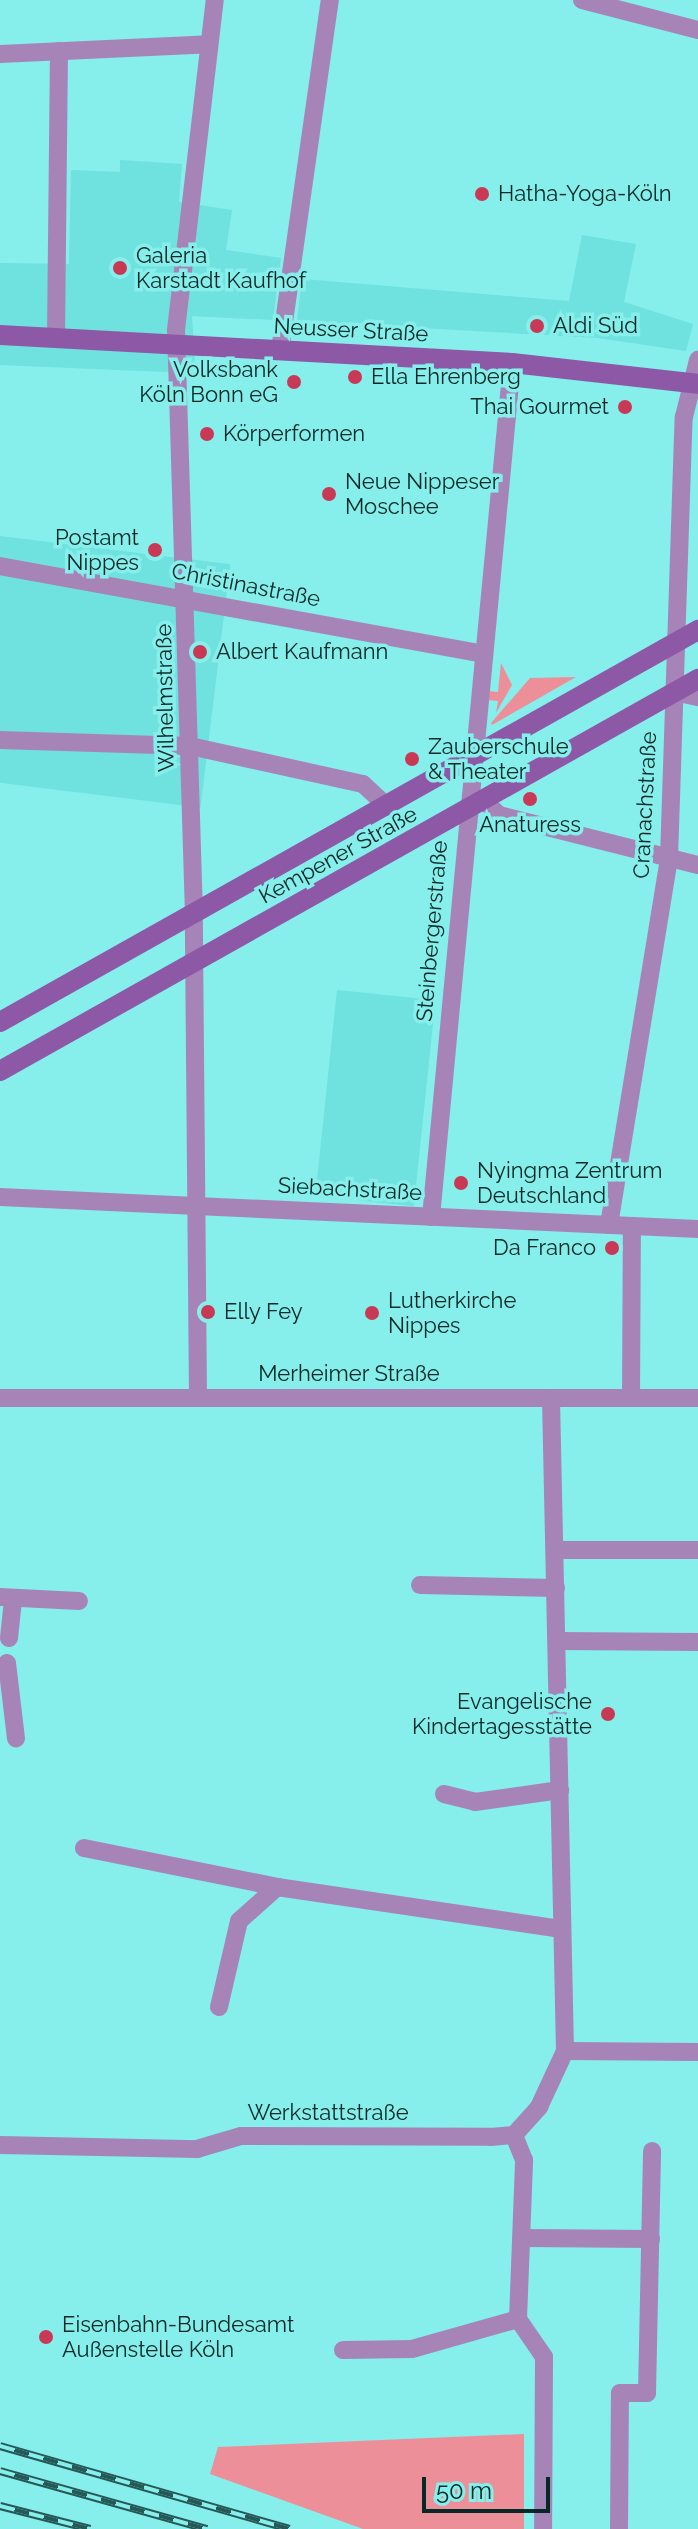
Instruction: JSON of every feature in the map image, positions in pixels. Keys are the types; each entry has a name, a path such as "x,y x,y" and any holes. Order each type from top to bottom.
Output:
{"main road":[{"name":"Neusser Straße","path":"0,335 512,363 694,384"},
{"name":"Kempener Straße","path":"0,1022 698,630"},
{"name":"Kempener Straße","path":"0,1071 698,679"}],"street":[{"name":"Wilhelmstraße","path":"198,1398 195,959 178,344 215,0"},
{"path":"280,350 330,0"},
{"path":"582,0 698,30"},
{"path":"0,54 209,44"},
{"path":"56,337 59,51"},
{"name":"Cranachstraße","path":"609,1225 669,858 676,643 698,360"},
{"name":"Steinbergerstraße","path":"431,1217 475,805 471,759 512,363"},
{"name":"Christinastraße","path":"0,566 482,654"},
{"path":"674,692 698,697"},
{"path":"0,740 190,746 363,784 387,806"},
{"path":"475,805 499,815 698,865"},
{"name":"Siebachstraße","path":"0,1197 698,1229"},
{"path":"631,1398 632,1226"},
{"name":"Merheimer Straße","path":"0,1398 698,1398"},
{"path":"543,2529 544,2357 518,2319 525,2238 524,2160 514,2135 539,2107 565,2051 551,1398"},
{"path":"555,1550 698,1550"},
{"path":"420,1585 556,1588"},
{"path":"9,1638 6,1598 79,1601"},
{"path":"557,1641 698,1642"},
{"path":"7,1663 16,1738"},
{"path":"444,1794 475,1802 560,1790"},
{"path":"84,1848 277,1887 562,1929"},
{"path":"219,2007 239,1921 277,1887"},
{"path":"565,2051 698,2052"},
{"name":"Werkstattstraße","path":"0,2145 197,2149 241,2136 514,2135"},
{"path":"619,2529 620,2393 647,2393 652,2151"},
{"path":"525,2238 651,2239"},
{"path":"343,2350 426,2347 518,2319"}],"shaded area":[{"path":"120,160 182,164 179,202 232,210 226,250 281,258 273,320 192,316 195,364 166,372 0,365 0,263 69,264 71,170 120,172"},
{"path":"582,235 636,244 624,302 693,324 686,351 598,338 297,321 302,279 569,301"},
{"path":"0,536 230,564 200,807 0,783"},
{"path":"501,663 512,685 496,713 498,701 487,700 488,691 498,692"},
{"path":"576,677 492,725 530,678"},
{"path":"337,990 435,1000 414,1206 315,1196"},
{"path":"524,2434 524,2529 363,2529 210,2474 218,2447"}],"railway":[{"path":"0,2446 289,2529"},
{"path":"0,2471 207,2529"},
{"path":"0,2506 90,2529"}],"place":[{"name":"Hatha-Yoga-Köln","path":"482,194"},
{"name":"Galeria Karstadt Kaufhof","path":"120,268"},
{"name":"Aldi Süd","path":"537,326"},
{"name":"Ella Ehrenberg","path":"355,377"},
{"name":"Volksbank Köln Bonn eG","path":"294,382"},
{"name":"Thai Gourmet","path":"625,407"},
{"name":"Körperformen","path":"207,434"},
{"name":"Neue Nippeser Moschee","path":"329,494"},
{"name":"Postamt Nippes","path":"155,550"},
{"name":"Albert Kaufmann","path":"200,652"},
{"name":"Zauberschule & Theater","path":"412,759"},
{"name":"Anaturess","path":"530,799"},
{"name":"Nyingma Zentrum Deutschland","path":"461,1183"},
{"name":"Da Franco","path":"612,1248"},
{"name":"Elly Fey","path":"208,1312"},
{"name":"Lutherkirche Nippes","path":"372,1313"},
{"name":"Evangelische Kindertagesstätte","path":"608,1714"},
{"name":"Eisenbahn-Bundesamt Außenstelle Köln","path":"46,2337"}]}
